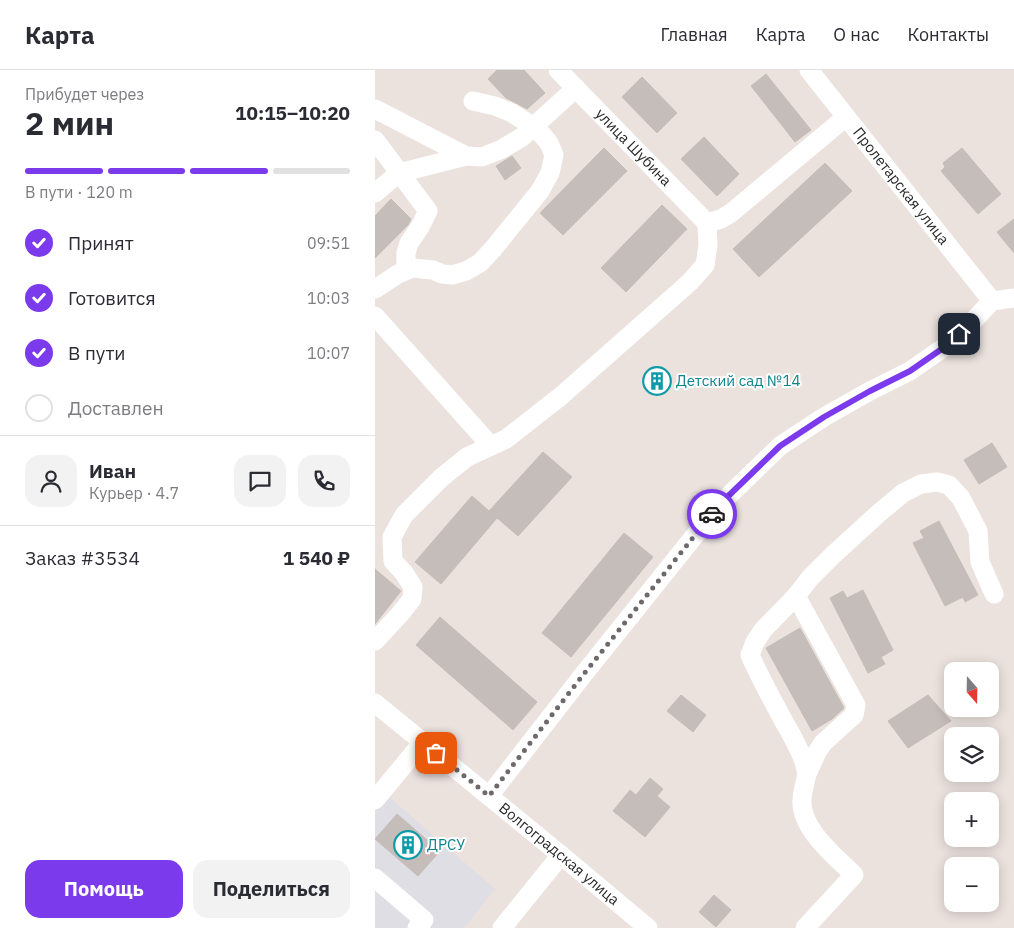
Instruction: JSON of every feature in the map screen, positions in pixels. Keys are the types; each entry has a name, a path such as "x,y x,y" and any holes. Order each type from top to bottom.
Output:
{"street":[{"name":"улица Шубина","path":"558,70 707,223"},
{"name":"Пролетарская улица","path":"809,70 991,301"},
{"path":"375,193 399,173 466,156 482,157 502,149 522,137 576,88"},
{"path":"375,289 411,268 433,270 442,274 452,275 466,271 480,263 540,192 550,173 555,155 549,143 533,127 512,112 473,101"},
{"path":"375,109 466,156"},
{"path":"375,641 401,614 412,599 413,587 393,561 392,536 404,515 441,478 460,463 506,439 561,396 690,282 705,265 707,223 721,219 731,213 846,117"},
{"path":"375,140 428,211 409,243 406,253 406,270"},
{"path":"489,796 720,504 780,446 824,417 910,371 946,346 991,301 1014,298"},
{"path":"375,316 491,446"},
{"path":"807,774 799,750 759,676 751,656 755,642 763,630 833,555 903,493 921,484 937,482 949,485 961,498 977,531 981,562 994,594"},
{"path":"796,596 856,705 854,715 819,747 807,774 802,799 802,810 812,832 854,875 805,928"},
{"name":"Волгоградская улица","path":"375,703 648,928"},
{"path":"375,800 423,743"},
{"path":"502,928 561,855"},
{"path":"375,878 424,920 417,928"}],"shaded area":[{"path":"375,785 495,889 464,928 375,928"}],"building":[{"path":"497,70 524,70 545,93 527,109 506,98 488,79"},
{"path":"766,74 811,130 795,142 751,86"},
{"path":"642,77 677,113 657,133 622,97"},
{"path":"704,137 739,174 717,196 681,159"},
{"path":"604,148 627,171 563,235 540,213"},
{"path":"962,148 1001,194 978,214 941,171 945,167 943,163"},
{"path":"512,156 521,168 505,180 496,166"},
{"path":"825,163 852,191 759,277 733,249"},
{"path":"391,199 411,219 408,225 375,258 375,216"},
{"path":"662,205 687,229 626,292 601,268"},
{"path":"1014,219 1014,253 997,232"},
{"path":"992,443 1007,467 979,484 964,460"},
{"path":"543,452 572,477 518,536 489,511"},
{"path":"472,496 497,518 441,584 415,562"},
{"path":"939,521 978,595 965,602 963,597 945,606 913,543 924,538 920,531"},
{"path":"624,533 653,557 571,657 542,633"},
{"path":"375,569 401,591 375,624"},
{"path":"863,590 893,650 881,657 885,664 868,673 830,598 843,591 847,598"},
{"path":"440,617 537,702 513,730 416,645"},
{"path":"800,628 844,708 832,719 812,731 766,648"},
{"path":"681,695 706,715 693,732 667,711"},
{"path":"928,695 944,713 944,718 948,718 951,721 908,748 888,721"},
{"path":"650,778 663,789 657,796 670,807 645,837 613,811 630,790 636,795"},
{"name":"ДРСУ","path":"397,814 440,851 418,876 375,839"},
{"path":"714,895 731,910 716,927 699,912"}],"way so far":[{"path":"436,753 489,796 712,514"}],"place":[{"name":"Детский сад №14","path":"657,381"},
{"name":"ДРСУ","path":"408,845"}],"route":[{"path":"712,514 780,446 824,417 910,371 946,346 959,334"}]}
